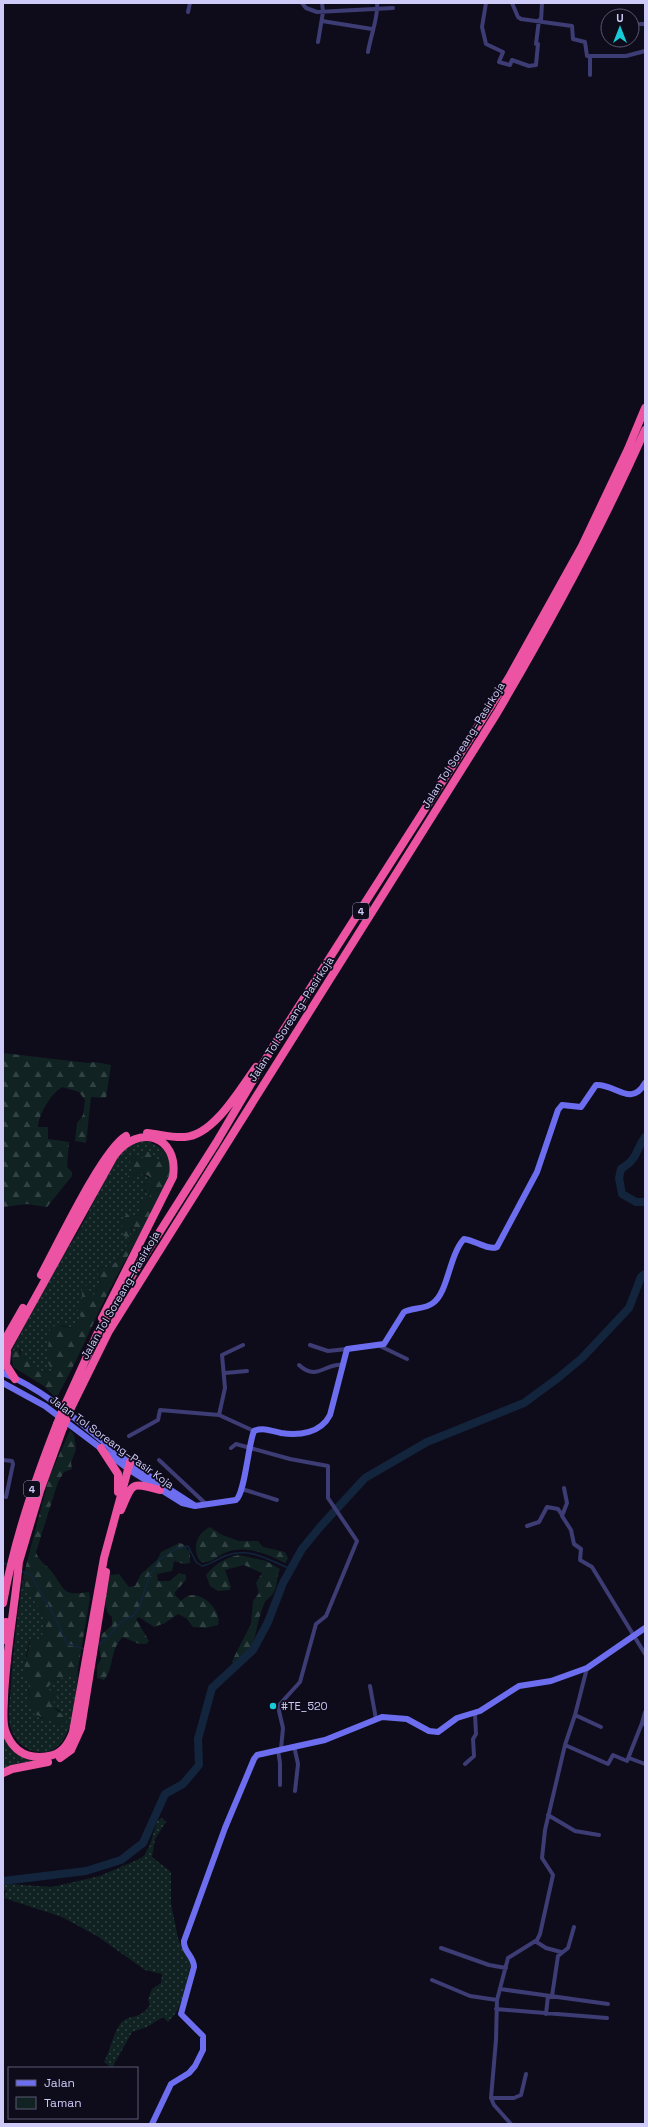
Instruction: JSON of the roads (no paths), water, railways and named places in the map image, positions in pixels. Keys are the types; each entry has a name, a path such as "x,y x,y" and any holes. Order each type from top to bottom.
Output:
{"highway":[{"name":"Jalan Tol Soreang–Pasirkoja","path":"13,1579 17,1558 40,1492 60,1426 99,1330 274,1045 508,679 571,567 628,449 645,408"},
{"name":"Jalan Tol Soreang–Pasirkoja","path":"67,1408 109,1331 541,639 591,546 645,430"},
{"path":"3,1356 6,1340 101,1166 117,1143 125,1136 139,1132 184,1137 203,1131 224,1112 258,1064 274,1045"},
{"path":"15,1378 5,1362 6,1340 114,1156 128,1141 137,1138 153,1139 161,1142 171,1151 175,1165 174,1177 162,1203 104,1312 99,1330"},
{"path":"101,1448 118,1474 118,1489 112,1526"},
{"path":"92,1635 108,1559 131,1467"},
{"path":"13,1579 6,1659 3,1720 9,1740 22,1754 36,1758 54,1756 64,1748 69,1741 76,1721 88,1660 104,1558 112,1526 131,1467"},
{"path":"120,1512 129,1491 136,1485 143,1485 160,1490"},
{"path":"3,1603 13,1579"},
{"path":"3,1640 13,1579"},
{"path":"3,1773 12,1769 55,1760 71,1750 81,1728 88,1660"}],"street":[{"path":"188,12 190,3"},
{"path":"302,3 308,9 323,12 393,8"},
{"path":"318,42 323,12 322,3"},
{"path":"368,52 372,29 378,9 377,3"},
{"path":"486,3 482,27 486,44 503,52 499,62 510,65 512,60 529,66 536,65 538,44 536,44 536,37 542,3"},
{"path":"512,3 518,18 572,26 573,39 585,42 586,54 590,56 626,56 645,51"},
{"path":"322,21 372,29"},
{"path":"590,56 590,74"},
{"path":"380,1346 384,1344 404,1312 429,1306 438,1300 454,1253 464,1239 471,1240 494,1249 500,1244 537,1172 558,1110 562,1105 581,1107 596,1085 604,1085 623,1094 631,1095 640,1090 645,1083"},
{"path":"219,1415 226,1388 222,1355 243,1344"},
{"path":"310,1345 328,1351 354,1347 380,1346 407,1359"},
{"path":"129,1436 158,1420 160,1410 219,1415 254,1431 262,1429 298,1434 311,1432 325,1424 330,1415 347,1349"},
{"path":"298,1365 310,1371 320,1371 335,1364 343,1365"},
{"path":"225,1373 248,1371"},
{"name":"Jalan Tol Soreang–Pasir Koja","path":"3,1374 15,1378 60,1407 160,1490 182,1504 196,1506"},
{"name":"Jalan Tol Soreang–Pasir Koja","path":"3,1383 45,1406 101,1448 196,1506"},
{"path":"196,1506 236,1500 242,1489 249,1449 254,1431"},
{"path":"231,1448 236,1444 249,1449 315,1465 328,1466 327,1495 332,1506 357,1539 357,1543 326,1616 316,1624 300,1682 280,1704 279,1711 283,1728 279,1749 280,1785"},
{"path":"3,1460 12,1460 14,1464 6,1497"},
{"path":"159,1460 187,1484 206,1504"},
{"path":"562,1515 567,1503 564,1488"},
{"path":"242,1489 277,1500"},
{"path":"527,1526 539,1522 545,1508 548,1507 558,1509 571,1530 574,1544 581,1549 580,1560 592,1567 645,1654"},
{"path":"152,2124 171,2084 193,2070 204,2045 203,2036 181,2014 194,1967 194,1963 184,1948 186,1931 254,1759 260,1753 325,1740 376,1719 387,1717 406,1719 434,1733 442,1731 457,1718 475,1714 519,1686 551,1681 587,1668 604,1658 645,1628"},
{"path":"511,2124 494,2105 491,2098 496,2040 497,2000 510,1957 535,1941 540,1934 552,1878 552,1872 542,1858 548,1815 565,1745 575,1715 587,1668"},
{"path":"370,1686 376,1719"},
{"path":"565,1745 608,1764 613,1755 626,1761 629,1758 644,1723 645,1712"},
{"path":"466,1763 474,1756 473,1739 476,1734 475,1714"},
{"path":"575,1715 601,1726"},
{"path":"294,1746 298,1764 295,1791"},
{"path":"629,1758 645,1764"},
{"path":"548,1815 575,1830 600,1835"},
{"path":"546,2014 556,1963 561,1952 568,1948 574,1927"},
{"path":"535,1941 546,1948 561,1952"},
{"path":"441,1948 489,1965 506,1968"},
{"path":"432,1980 460,1993 497,2000"},
{"path":"500,1989 608,2004"},
{"path":"496,2009 607,2018"},
{"path":"491,2098 514,2098 520,2095 526,2074"}],"waterway":[{"path":"645,1137 634,1158 621,1169 619,1178 622,1194 636,1202 645,1202"},
{"path":"3,1881 86,1871 121,1860 143,1843 165,1794 183,1784 199,1765 198,1739 212,1688 253,1650 268,1622 283,1583 302,1549 320,1527 365,1478 427,1442 524,1403 558,1378 582,1358 629,1308 641,1277 645,1274"},
{"path":"97,1645 107,1638 123,1621 133,1616 139,1608 149,1577 158,1561 175,1549 188,1546 196,1562 202,1566 228,1555 245,1553 260,1556 291,1569"},
{"path":"3,1563 9,1565"},
{"path":"21,1571 31,1575 55,1617 67,1644 85,1649"}],"place":[{"name":"#TE_520","path":"273,1706"}]}
